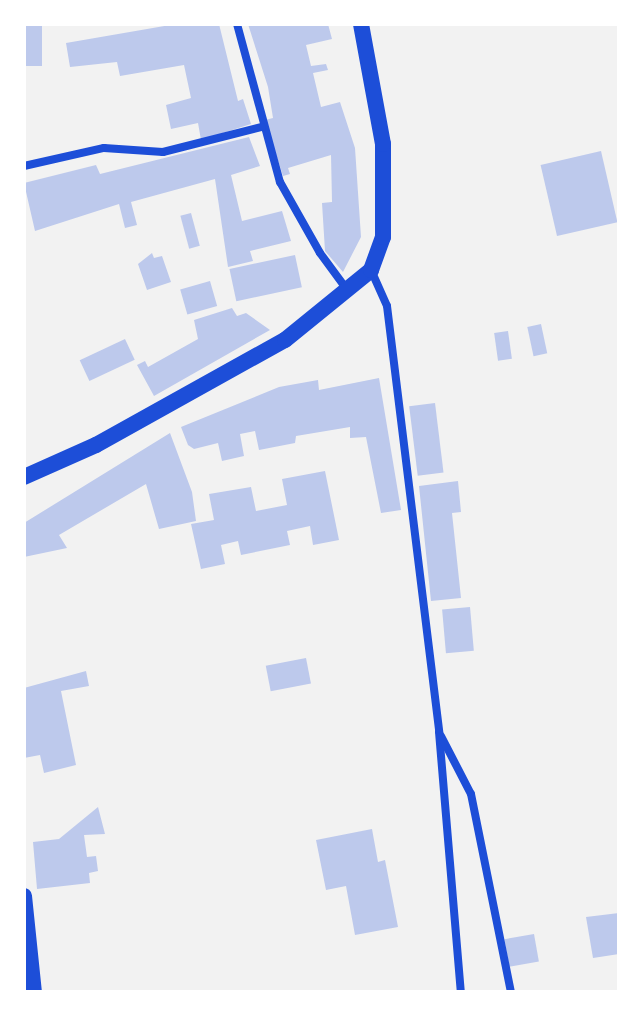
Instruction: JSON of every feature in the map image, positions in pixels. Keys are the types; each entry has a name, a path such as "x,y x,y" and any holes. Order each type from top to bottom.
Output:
{"main road":[{"path":"24,477 96,445 285,340 349,292 371,270 383,237 383,144 361,24"},
{"path":"24,896 34,992"}],"street":[{"path":"237,24 262,127 280,182 349,292"},
{"path":"24,166 104,148 163,152 262,127"},
{"path":"371,270 387,306 439,732 461,992"},
{"path":"439,732 471,794 511,992"}],"building":[{"path":"24,24 42,24 42,66 24,66"},
{"path":"176,24 219,24 238,101 243,99 251,124 201,140 198,123 171,129 166,105 191,98 184,65 120,76 117,62 70,67 66,43"},
{"path":"248,24 328,24 332,39 306,45 311,66 326,64 328,70 313,73 321,107 340,102 355,148 361,237 343,272 325,251 322,203 332,202 331,155 288,168 290,174 283,176 265,120 273,118 268,87"},
{"path":"249,137 260,166 231,175 242,221 282,211 291,241 250,251 253,261 228,267 215,179 131,202 137,225 125,228 119,204 35,231 24,183 96,165 100,174"},
{"path":"601,151 617,222 557,236 541,165"},
{"path":"191,213 200,246 189,249 180,216"},
{"path":"152,253 154,258 162,256 171,282 147,290 138,264"},
{"path":"295,255 302,287 236,301 229,269"},
{"path":"210,281 217,306 187,315 180,290"},
{"path":"232,308 237,316 246,313 270,330 154,396 137,365 145,361 148,367 198,339 194,320"},
{"path":"541,324 547,353 534,356 527,327"},
{"path":"508,331 512,359 498,361 494,333"},
{"path":"125,339 135,360 89,381 80,360"},
{"path":"379,378 401,510 381,513 366,437 350,438 350,427 296,436 295,443 259,450 255,431 240,434 244,456 222,461 218,443 194,449 188,445 181,427 279,387 318,380 319,390"},
{"path":"435,403 444,472 418,476 409,406"},
{"path":"170,433 192,492 196,521 159,529 146,484 59,535 67,548 24,557 24,523"},
{"path":"325,471 339,540 313,545 310,526 287,531 290,545 241,555 238,541 221,545 225,564 201,569 191,524 214,520 209,494 251,487 256,511 287,505 282,479"},
{"path":"458,481 461,512 452,513 461,598 431,601 419,486"},
{"path":"470,607 474,651 446,653 442,609"},
{"path":"306,658 311,684 271,691 266,666"},
{"path":"86,671 89,686 61,691 76,765 44,773 40,755 24,758 24,688"},
{"path":"98,807 105,834 84,835 87,857 96,856 98,871 89,873 90,883 37,889 33,842 59,839"},
{"path":"372,829 378,862 385,860 398,927 355,935 346,886 326,890 316,840"},
{"path":"619,913 619,954 593,958 586,917"},
{"path":"534,934 539,962 509,967 504,939"}]}
